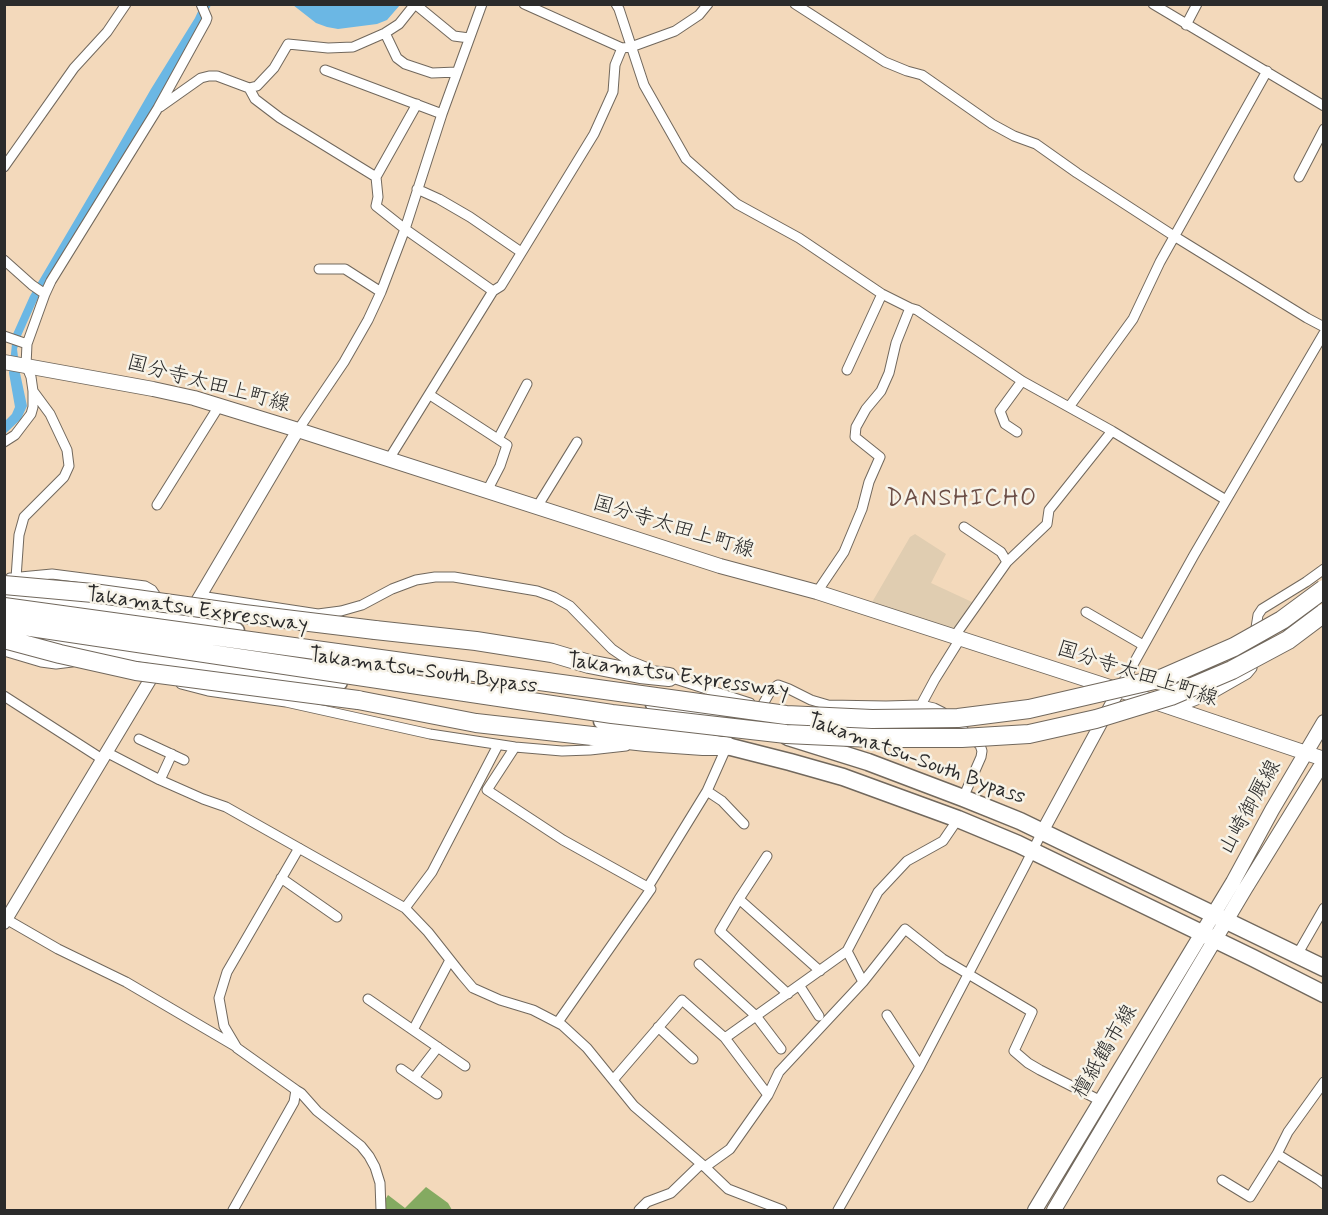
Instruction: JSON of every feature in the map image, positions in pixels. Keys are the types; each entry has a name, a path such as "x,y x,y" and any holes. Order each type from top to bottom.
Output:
{"highway":[{"path":"10,582 244,614 476,640 552,653 589,664 640,674 669,677"},
{"name":"Takamatsu Expressway","path":"4,608 786,715 883,719 958,718 1029,710 1163,678 1234,647 1282,620 1323,589"},
{"name":"Takamatsu-South Bypass","path":"4,598 185,622 573,687 740,723 868,762 963,798 1042,832 1323,968"},
{"name":"Takamatsu Expressway","path":"4,623 612,714 786,734 872,738 962,738 1029,734 1096,719 1171,696 1232,670 1288,640 1323,614"},
{"name":"Takamatsu-South Bypass","path":"4,634 612,722 727,746 843,777 958,819 1033,851 1323,994"},
{"path":"4,639 136,671 358,700 476,723 646,742 727,746"}],"main road":[{"name":"国分寺太田上町線","path":"6,362 194,398 720,566 817,592 1119,690 1323,760"},
{"name":"山崎御厩線","path":"1220,918 1233,882 1323,722"},
{"name":"山崎御厩線","path":"1220,918 1323,760"},
{"name":"檀紙鶴市線","path":"1054,1210 1220,918"},
{"name":"檀紙鶴市線","path":"1035,1210 1101,1101 1209,937"}],"street":[{"path":"4,167 75,68 107,32 126,4"},
{"path":"4,442 15,435 31,414 33,391 31,377 24,365 25,343 43,293 158,108 206,21 207,18 201,4"},
{"path":"158,108 201,78 209,76 217,76 249,88 257,86 274,68 288,44 328,48 353,46 385,33 399,24 415,4 454,36 469,38"},
{"path":"381,1210 380,1184 369,1156 361,1146 317,1112 301,1093 237,1048 126,982 5,921 9,905 104,755 298,430 344,362 368,320 405,229 442,114 482,4"},
{"path":"524,4 626,48"},
{"path":"616,4 619,9 626,48 686,159 737,204 799,238 882,294 917,310 1022,381 1112,431 1226,500"},
{"path":"389,459 493,291 501,286 594,134 613,92 615,65 626,48 675,31 699,15 708,4"},
{"path":"795,4 862,49 885,62 922,75 992,124 1014,136 1036,144 1174,236 1323,327"},
{"path":"1153,4 1323,106"},
{"path":"1186,25 1197,4"},
{"path":"385,33 397,58 405,64 432,73 457,72"},
{"path":"325,70 442,114"},
{"path":"1069,407 1132,318 1174,236 1267,71"},
{"path":"249,88 255,99 280,118 376,177"},
{"path":"417,104 376,177 378,197 376,206 493,291"},
{"path":"1299,177 1323,129"},
{"path":"417,189 439,199 521,252"},
{"path":"4,260 43,293"},
{"path":"319,268 345,268 381,292"},
{"path":"847,370 882,294"},
{"path":"817,592 844,552 880,457 855,437 856,427 866,409 881,391 910,308"},
{"path":"838,1210 920,1066 1143,645 1323,333"},
{"path":"7,337 25,343"},
{"path":"1017,432 1005,424 1000,411 1022,381"},
{"path":"498,439 528,384"},
{"path":"10,582 24,517 64,477 69,466 68,450 50,414 33,391"},
{"path":"430,395 507,445 500,466 487,491"},
{"path":"157,505 219,406"},
{"path":"921,705 957,638 1007,562 1047,524 1049,510 1112,431"},
{"path":"537,507 577,442"},
{"path":"964,527 1001,552 1007,562"},
{"path":"1174,709 1212,694 1247,674 1252,668 1258,615 1262,609 1323,569"},
{"path":"4,579 10,582 52,574 145,586 185,622"},
{"path":"200,596 318,614 362,605 392,589 416,580 435,577 454,577 537,591 570,606 604,641 628,660 669,677 762,706 836,741 868,762"},
{"path":"1086,612 1143,645"},
{"path":"4,651 56,664 74,662 97,654 104,648"},
{"path":"164,657 177,682 190,687 286,702 418,732 498,745 553,750 590,750 646,742"},
{"path":"762,706 771,690 778,685 828,705 921,705 934,708 942,712 980,745 982,751 963,798"},
{"path":"4,696 104,755 226,807 405,908 474,988 558,1022 587,1048 634,1106 728,1189 782,1210"},
{"path":"139,739 184,760"},
{"path":"405,908 432,872 498,745"},
{"path":"648,887 707,791 727,746"},
{"path":"487,790 515,747"},
{"path":"160,780 172,754"},
{"path":"477,785 563,840 651,889 558,1022"},
{"path":"707,791 722,801 744,824"},
{"path":"725,1038 847,951 878,892 908,861 943,841 958,819"},
{"path":"237,1048 224,1026 219,998 227,972 299,848"},
{"path":"767,856 720,931 788,994"},
{"path":"281,878 337,916"},
{"path":"739,899 820,971"},
{"path":"1297,955 1323,908"},
{"path":"639,1210 647,1202 671,1193 703,1166 730,1149 768,1095 779,1072 863,982 905,929 943,959 1032,1012 1014,1051 1034,1067 1101,1101"},
{"path":"847,951 863,982"},
{"path":"413,1030 450,960"},
{"path":"699,964 756,1016 782,1049"},
{"path":"799,985 819,1016"},
{"path":"368,999 465,1066"},
{"path":"612,1080 682,1000 725,1038 768,1095"},
{"path":"887,1015 920,1066"},
{"path":"658,1027 693,1059"},
{"path":"414,1078 438,1047"},
{"path":"401,1069 437,1094"},
{"path":"1222,1180 1250,1197 1288,1132 1323,1082"},
{"path":"233,1210 294,1102 296,1090"},
{"path":"1277,1154 1319,1180 1323,1185"}],"shaded area":[{"path":"915,534 946,554 931,583 972,602 954,631 871,604 910,537"}],"green space":[{"path":"426,1187 448,1203 452,1210 385,1210 385,1200 388,1195 405,1208"}],"water":[{"path":"201,5 211,5 142,126 42,289 17,349 27,406 21,419 5,434 5,421 15,407 9,373 13,334 30,296"},
{"path":"293,5 400,5 387,20 377,24 338,29 316,23"}],"district":[{"name":"DANSHICHO","path":"962,500"}]}
